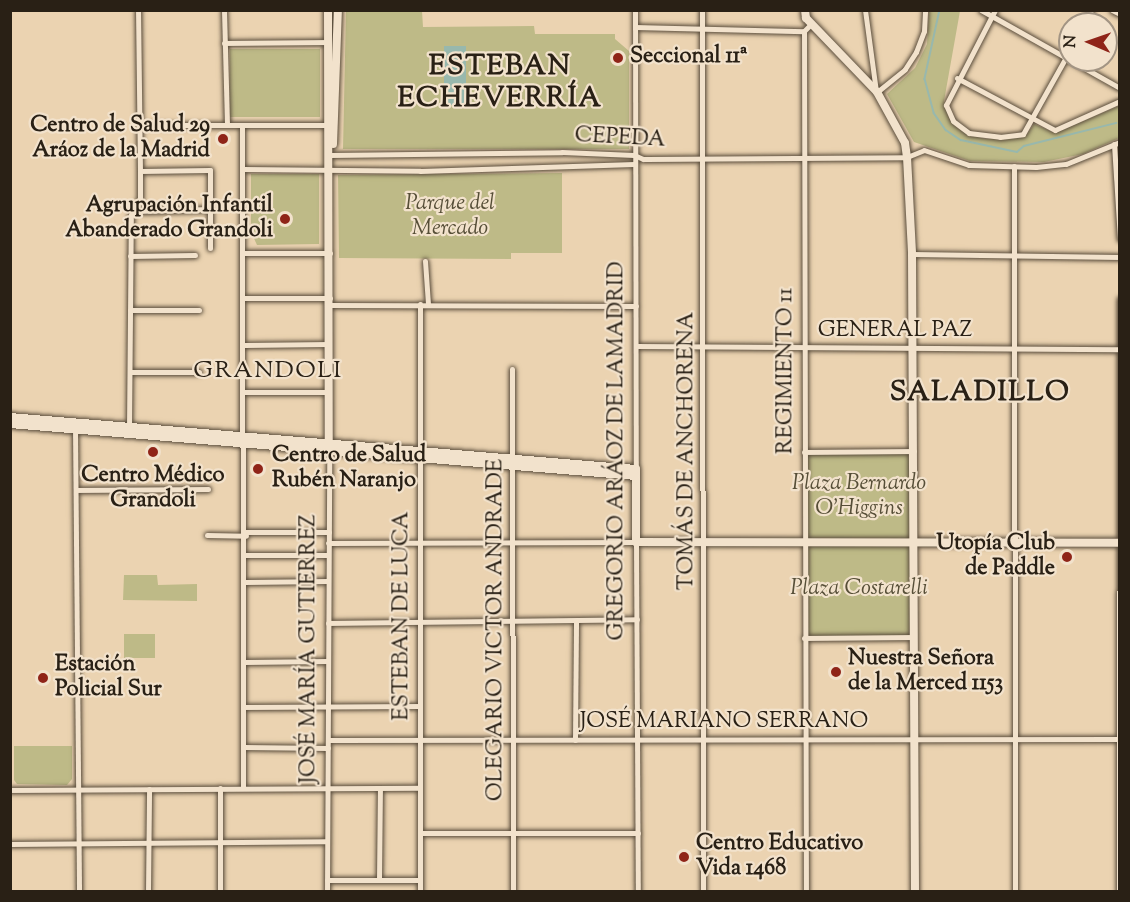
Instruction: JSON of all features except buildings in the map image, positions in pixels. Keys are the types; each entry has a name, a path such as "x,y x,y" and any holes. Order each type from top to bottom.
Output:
{"street":[{"path":"129,430 130,256 134,210 140,199 138,10"},
{"path":"224,10 227,125"},
{"name":"JOSÉ MARÍA GUTIERREZ","path":"327,891 330,302 328,10"},
{"name":"JOSÉ MARÍA GUTIERREZ","path":"330,154 336,127 338,10"},
{"name":"GREGORIO ARÁOZ DE LAMADRID","path":"635,10 638,891"},
{"name":"TOMÁS DE ANCHORENA","path":"702,10 706,542 703,891"},
{"path":"805,10 812,23 877,92 904,143 907,157 912,254 915,891"},
{"path":"865,10 877,92"},
{"path":"877,92 905,69 916,52 924,30 925,10"},
{"path":"981,10 1058,54"},
{"path":"995,10 957,78 946,105 947,112 969,133 1000,137 1023,134 1058,72"},
{"path":"1112,10 1119,14"},
{"path":"635,27 702,26 804,31 812,23"},
{"name":"REGIMIENTO 11","path":"804,31 806,891"},
{"path":"224,43 328,42"},
{"path":"1091,72 1119,88"},
{"path":"957,78 1055,130 1119,101"},
{"path":"139,125 329,125"},
{"path":"242,125 246,534 243,788"},
{"path":"1117,143 1119,240"},
{"name":"CEPEDA","path":"330,154 634,155 643,159 703,159 907,157 931,150 969,165 1014,166 1066,164 1117,143"},
{"name":"CEPEDA","path":"243,169 330,170 634,164"},
{"path":"1014,166 1015,891"},
{"path":"140,171 210,170 210,248"},
{"path":"134,210 210,209"},
{"path":"243,253 330,253"},
{"path":"912,254 1119,256"},
{"path":"130,256 195,255"},
{"path":"425,261 428,304"},
{"path":"244,298 420,304 636,306"},
{"path":"1119,298 1119,891"},
{"name":"ESTEBAN DE LUCA","path":"420,304 420,891"},
{"path":"130,310 199,310"},
{"path":"244,345 329,344"},
{"name":"GENERAL PAZ","path":"636,346 1119,349"},
{"name":"OLEGARIO VICTOR ANDRADE","path":"513,369 513,891"},
{"path":"130,372 199,372"},
{"path":"244,392 329,392"},
{"path":"10,417 75,426"},
{"path":"10,424 129,430 636,472"},
{"path":"75,426 79,891"},
{"path":"804,452 914,451"},
{"path":"76,490 208,489"},
{"path":"207,536 328,532"},
{"path":"328,543 513,541 1119,543"},
{"path":"245,555 328,555"},
{"path":"245,582 328,581"},
{"path":"328,623 637,619"},
{"path":"575,740 576,621"},
{"path":"804,638 914,637"},
{"path":"244,662 328,661"},
{"path":"244,707 420,706"},
{"name":"JOSÉ MARIANO SERRANO","path":"328,740 1119,739"},
{"path":"243,747 328,748"},
{"path":"220,788 220,891"},
{"path":"379,880 380,788"},
{"path":"10,790 420,788"},
{"path":"148,891 149,789"},
{"path":"420,834 638,833"},
{"path":"10,844 327,841"},
{"path":"327,880 420,880"}],"green space":[{"name":"Parque del Mercado","path":"346,11 422,11 423,27 534,26 535,34 615,34 615,39 629,51 629,149 343,149"},
{"path":"929,11 960,11 944,101 951,122 968,135 986,139 1025,137 1034,124 1055,133 1119,106 1119,138 1083,154 1044,162 970,161 914,142 887,94 915,68 927,44"},
{"path":"230,49 320,49 320,117 230,117"},
{"name":"Parque del Mercado","path":"562,173 562,253 511,253 511,259 339,258 338,175"},
{"name":"Agrupación Infantil Abanderado Grandoli","path":"251,174 319,174 319,244 257,245 251,232"},
{"path":"804,451 914,451 914,637 804,637"},
{"path":"124,575 157,575 158,585 197,584 197,601 123,600"},
{"path":"124,634 155,634 155,658 124,658"},
{"path":"14,746 72,746 72,779 67,785 17,784 14,780"}],"water":[{"path":"444,46 466,46 466,105 444,105"}],"waterway":[{"path":"940,10 925,79 934,113 946,130 961,140 1017,152 1024,146 1116,123"}],"place":[{"name":"Seccional 11ª","path":"618,58"},
{"name":"Centro de Salud 29 Aráoz de la Madrid","path":"223,139"},
{"name":"Agrupación Infantil Abanderado Grandoli","path":"285,219"},
{"name":"Centro Médico Grandoli","path":"153,452"},
{"name":"Centro de Salud Rubén Naranjo","path":"258,469"},
{"name":"Utopía Club de Paddle","path":"1067,557"},
{"name":"Nuestra Señora de la Merced 1153","path":"836,672"},
{"name":"Estación Policial Sur","path":"43,678"},
{"name":"Centro Educativo Vida 1468","path":"684,857"}],"district":[{"name":"ESTEBAN ECHEVERRÍA","path":"500,83"},
{"name":"GRANDOLI","path":"268,372"},
{"name":"SALADILLO","path":"980,393"}],"park label":[{"name":"Plaza Bernardo O'Higgins","path":"859,496"},
{"name":"Plaza Costarelli","path":"859,590"}]}
